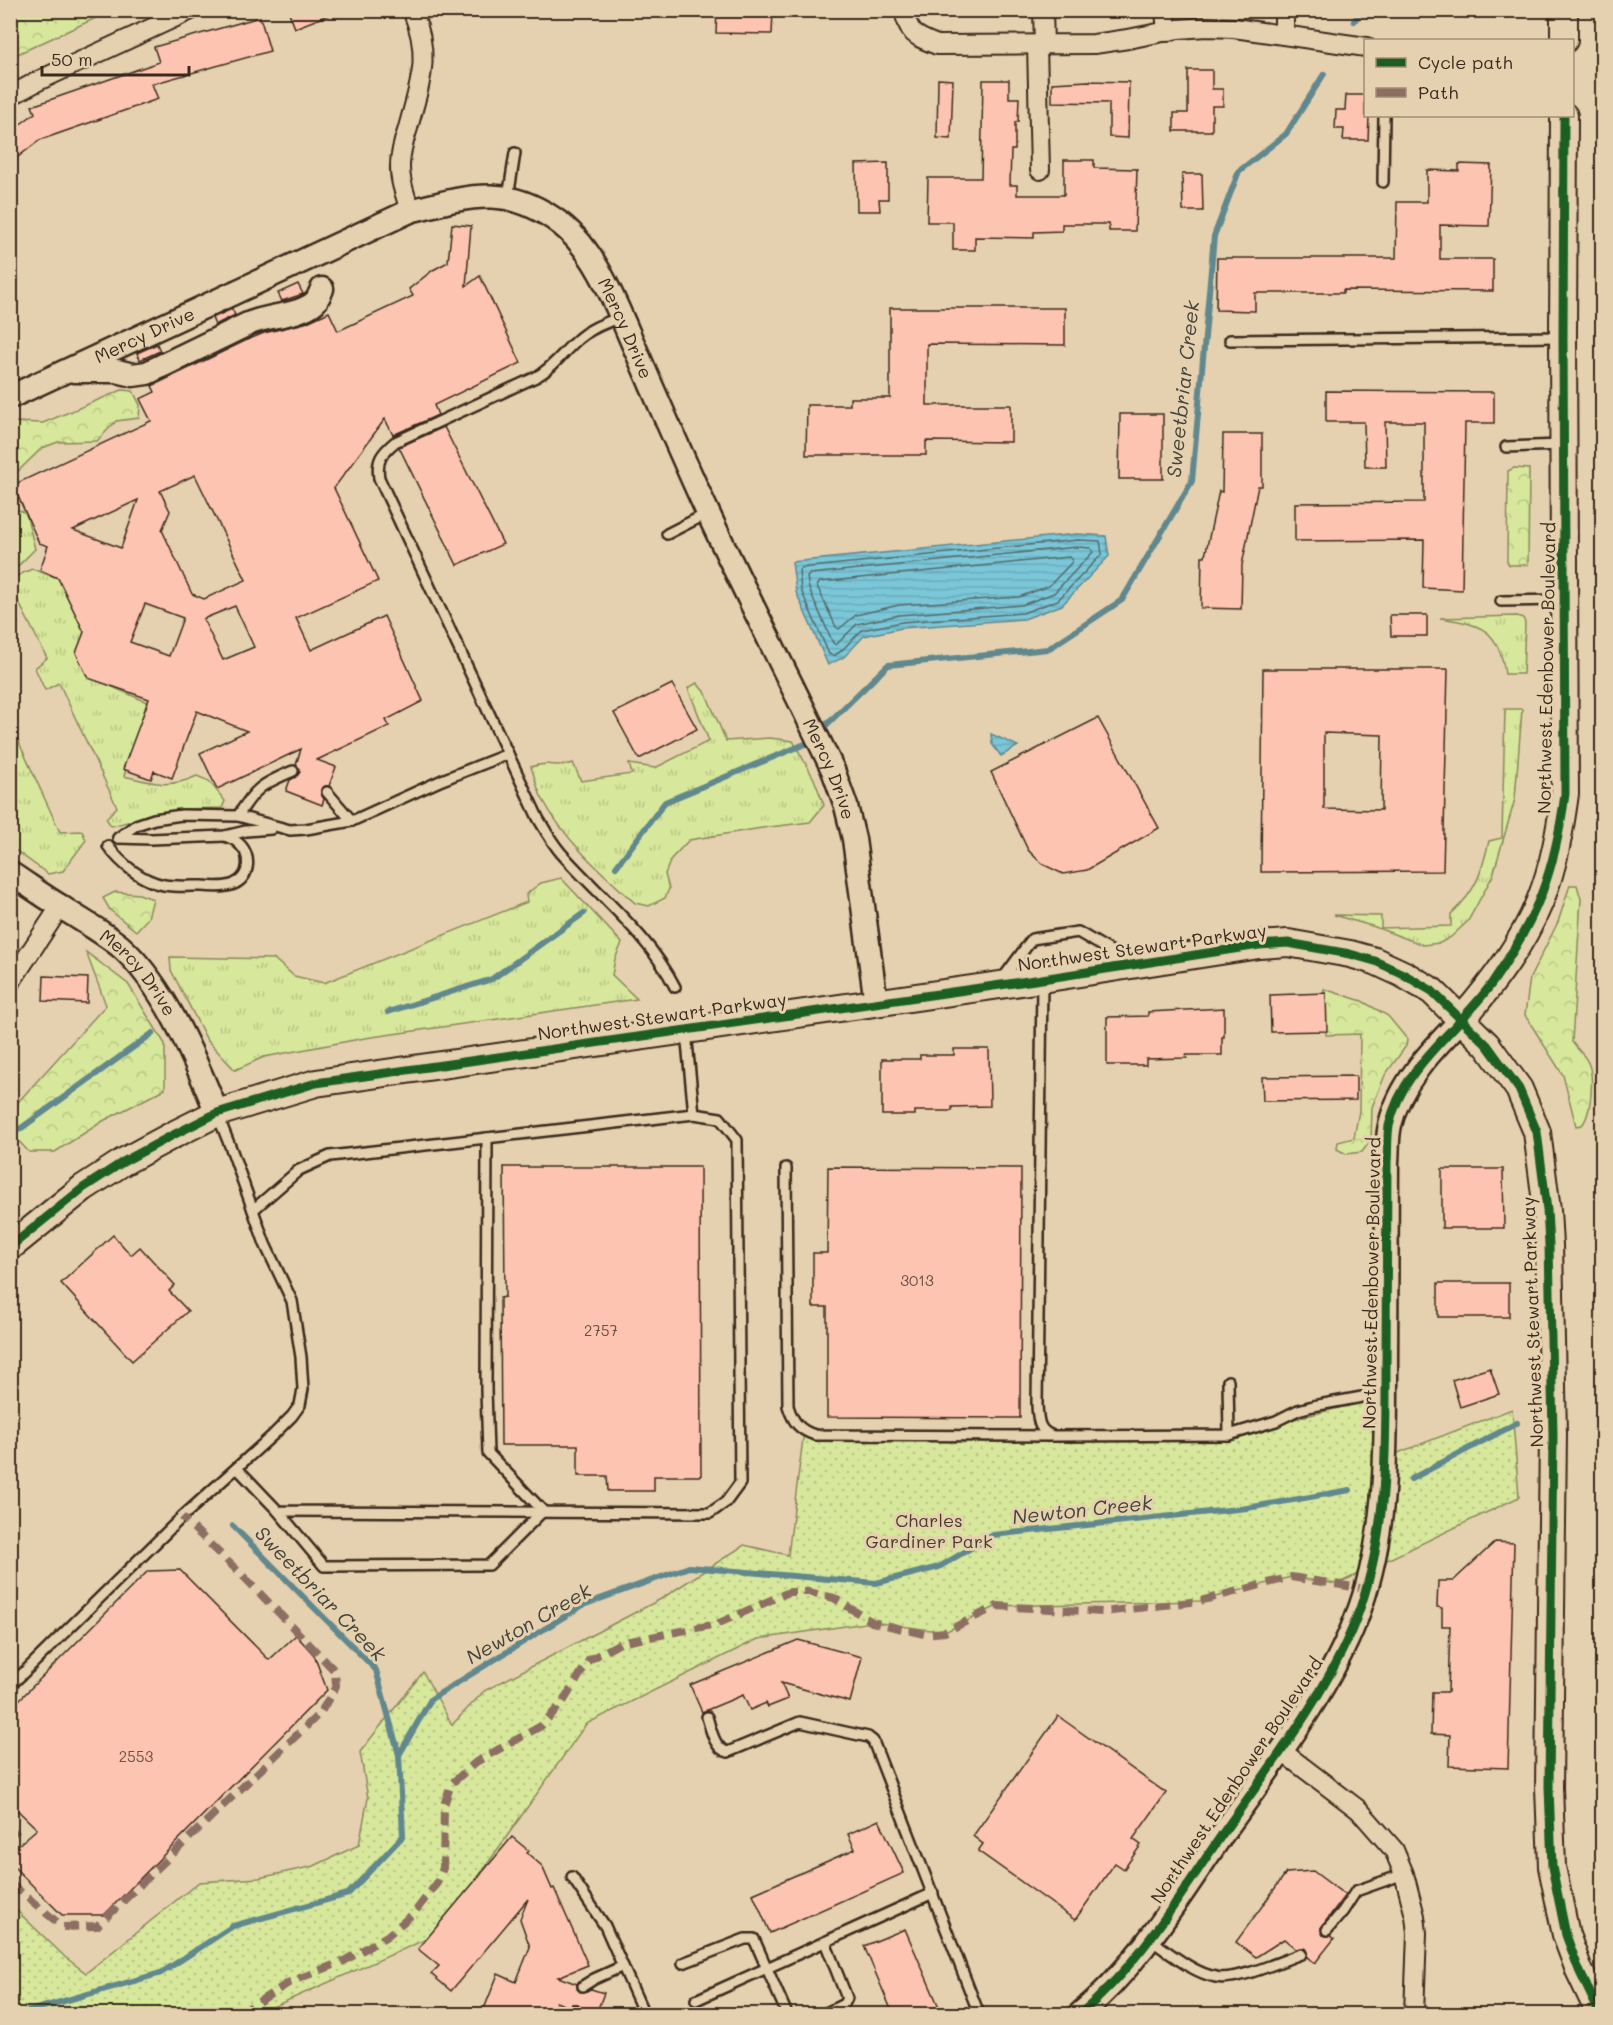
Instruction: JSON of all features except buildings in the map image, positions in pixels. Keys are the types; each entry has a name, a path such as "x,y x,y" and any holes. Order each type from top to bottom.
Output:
{"main road":[{"path":"1564,10 1564,39"},
{"name":"Northwest Edenbower Boulevard","path":"1462,1019 1491,985 1515,949 1540,901 1553,864 1565,794 1564,117"},
{"name":"Northwest Stewart Parkway","path":"10,1247 83,1188 123,1162 217,1113 316,1083 1042,980 1259,945 1288,943 1316,947 1375,961 1403,974 1432,991 1487,1045 1519,1089 1537,1132 1548,1222 1553,1434 1550,1775 1552,1867 1566,1935 1600,2014"}],"street":[{"path":"10,96 191,10"},
{"path":"410,211 402,184 400,165 402,148 423,73 424,52 420,31 412,10"},
{"path":"904,10 907,26 918,37 937,45 1094,44 1206,27 1234,28 1364,47"},
{"path":"1040,170 1043,10"},
{"path":"1165,10 1167,32"},
{"path":"1284,10 1284,35"},
{"name":"Mercy Drive","path":"10,397 410,211 462,198 490,196 508,198 547,215 575,237 590,254 708,513 841,791 854,839 876,1003"},
{"path":"63,372 86,370 117,371 133,375 147,373 261,318 293,312 316,301 322,290"},
{"name":"Mercy Drive","path":"10,873 103,933 139,966 185,1040 217,1113"},
{"path":"10,983 60,907"},
{"name":"Northwest Edenbower Boulevard","path":"1080,2014 1103,1995 1149,1938 1326,1681 1355,1620 1375,1556 1384,1492 1389,1126 1411,1077 1433,1049 1462,1019"},
{"path":"1280,1750 1359,1810 1394,1850 1404,1874 1415,1916 1417,1933 1414,2014"}],"lane":[{"path":"1383,182 1384,117"},
{"path":"508,198 515,153"},
{"path":"620,317 579,338 549,370 395,442 382,453 377,465 379,478 538,818 560,851 622,916 667,971 675,987"},
{"path":"1230,340 1563,337"},
{"path":"1506,447 1564,445"},
{"path":"667,534 708,513"},
{"path":"1500,601 1564,600"},
{"path":"279,828 246,831 225,836 118,838 136,825 154,819 183,815 238,816 290,830 352,821 442,780 508,754"},
{"path":"238,816 249,797 260,786 293,771"},
{"path":"327,792 352,821"},
{"path":"108,846 117,858 138,874 164,885 214,887 232,885 241,881 247,872 248,863 245,851 238,842 225,836"},
{"path":"997,986 1032,939 1043,937 1078,932 1133,965"},
{"path":"1042,980 1037,1405 1040,1427 1046,1434 1053,1436"},
{"path":"686,1030 694,1114"},
{"path":"10,1686 182,1517 292,1416 300,1405 303,1389 301,1357 292,1301 265,1244 217,1113"},
{"path":"253,1210 299,1170 330,1156 694,1114 720,1118 737,1140 740,1483 726,1502 710,1513 278,1511"},
{"path":"487,1138 488,1453 543,1511"},
{"path":"786,1168 788,1406 792,1418 804,1431 815,1435 1229,1435 1276,1421 1298,1410 1313,1406 1362,1397 1386,1396"},
{"path":"1228,1381 1229,1435"},
{"path":"237,1468 278,1511 324,1566 489,1565 543,1511"},
{"path":"707,1717 719,1748 724,1752 800,1722 868,1737 873,1741 979,2014"},
{"path":"1327,1930 1356,1891 1404,1874"},
{"path":"572,1877 605,1926 644,2014"},
{"path":"696,2000 933,1893"},
{"path":"1149,1938 1186,1963 1207,1975 1218,1978 1232,1977 1301,1954"},
{"path":"683,1963 745,1939 754,1939 787,2014"},
{"path":"824,2014 844,2004 847,1998 825,1942"},
{"path":"583,1986 623,1966"}],"green space":[{"path":"11,10 111,10 111,11 11,57"},
{"path":"122,390 133,391 140,405 139,418 116,421 97,441 58,442 42,448 11,478 10,423 43,423"},
{"path":"1514,468 1529,469 1528,565 1509,565 1507,561 1508,471"},
{"path":"13,508 26,513 35,549 18,566 11,569 10,511"},
{"path":"32,569 58,578 84,632 77,653 87,676 147,702 124,776 152,783 169,784 197,776 209,781 225,801 222,808 182,809 111,826 106,818 117,807 59,683 45,690 35,668 47,658 11,587 10,579"},
{"path":"1517,616 1523,618 1525,623 1523,674 1505,674 1498,647 1486,631 1467,623 1440,618"},
{"path":"697,683 706,694 726,741 770,738 793,741 814,779 824,805 810,822 689,840 671,859 665,874 669,889 665,898 649,906 635,903 584,855 561,828 540,794 531,767 543,764 568,765 573,763 581,781 632,774 629,764 655,768 709,741 688,688"},
{"path":"1505,709 1522,709 1515,799 1493,875 1468,921 1451,937 1440,943 1423,945 1334,915 1381,916 1381,928 1451,926 1451,914 1467,897 1477,881 1489,841 1502,838"},
{"path":"10,723 60,832 82,831 86,840 63,871 48,874 11,847"},
{"path":"561,878 622,943 615,959 612,975 637,999 365,1038 264,1057 235,1070 207,1040 171,970 170,957 274,959 294,976 324,983 527,902 526,894 541,883"},
{"path":"1570,885 1577,885 1581,899 1572,1042 1588,1062 1591,1071 1588,1113 1582,1125 1576,1126 1563,1075 1525,1015 1530,978 1558,922"},
{"path":"115,892 139,894 153,899 148,918 136,931 110,910 103,898"},
{"path":"86,952 128,984 165,1044 165,1089 103,1121 55,1152 29,1152 11,1133 18,1102 106,1005"},
{"path":"1324,989 1362,1001 1388,1016 1407,1039 1406,1046 1385,1075 1372,1107 1371,1140 1362,1152 1346,1154 1337,1149 1338,1142 1354,1138 1359,1111 1360,1034 1326,1035"},
{"name":"Charles Gardiner Park","path":"1386,1396 1385,1458 1512,1409 1519,1497 1337,1584 1291,1577 1200,1601 997,1606 945,1632 872,1622 758,1639 586,1724 438,1934 257,2014 11,2014 10,1904 65,1957 86,1973 199,1882 259,1878 314,1866 359,1845 368,1798 360,1752 423,1672 452,1725 484,1691 661,1599 744,1545 788,1555 804,1431 1243,1432"}],"water":[{"path":"1077,534 1106,536 1109,556 1062,605 1024,619 902,628 864,636 844,657 828,665 796,592 792,562"},
{"path":"991,734 1018,746 1001,756 992,744"}],"waterway":[{"name":"Sweetbriar Creek","path":"1354,21 1363,10"},
{"name":"Sweetbriar Creek","path":"820,731 888,665 1048,649 1122,600 1192,481 1214,236 1239,171 1286,134 1324,74"},
{"name":"Sweetbriar Creek","path":"616,867 665,802 805,744 812,738"},
{"name":"Sweetbriar Creek","path":"388,1012 492,979 584,913"},
{"name":"Sweetbriar Creek","path":"20,1129 153,1033"},
{"name":"Newton Creek","path":"1411,1479 1517,1423"},
{"name":"Newton Creek","path":"19,2014 161,1973 233,1926 348,1894 403,1836 399,1755 431,1699 583,1605 689,1567 876,1583 939,1567 993,1535 1247,1508 1350,1490"},
{"name":"Sweetbriar Creek","path":"233,1526 376,1670 399,1755"}],"marked path":[{"path":"10,1883 63,1927 97,1926 321,1712 336,1686 335,1671 182,1517"},
{"path":"239,2014 290,1982 344,1961 387,1936 414,1913 437,1883 443,1868 444,1805 451,1784 476,1762 541,1726 563,1702 589,1660 620,1643 717,1624 789,1592 809,1592 834,1598 872,1622 924,1634 945,1632 997,1606 1102,1612 1200,1601 1291,1577 1366,1589"},
{"path":"10,1828 17,1835"}],"cycle path":[{"path":"1080,2014 1120,1975 1173,1907 1295,1731 1329,1676 1356,1619 1374,1556 1383,1492 1386,1427 1389,1126 1406,1085 1433,1050 1479,1000 1508,960 1542,893 1556,847 1565,794 1564,117"},
{"path":"10,1247 83,1188 123,1162 173,1135 217,1113 316,1083 1042,979 1259,945 1288,943 1350,954 1375,961 1403,974 1432,991 1487,1045 1519,1089 1537,1132 1549,1245 1553,1434 1549,1787 1552,1867 1566,1935 1579,1970 1600,2014"}]}
